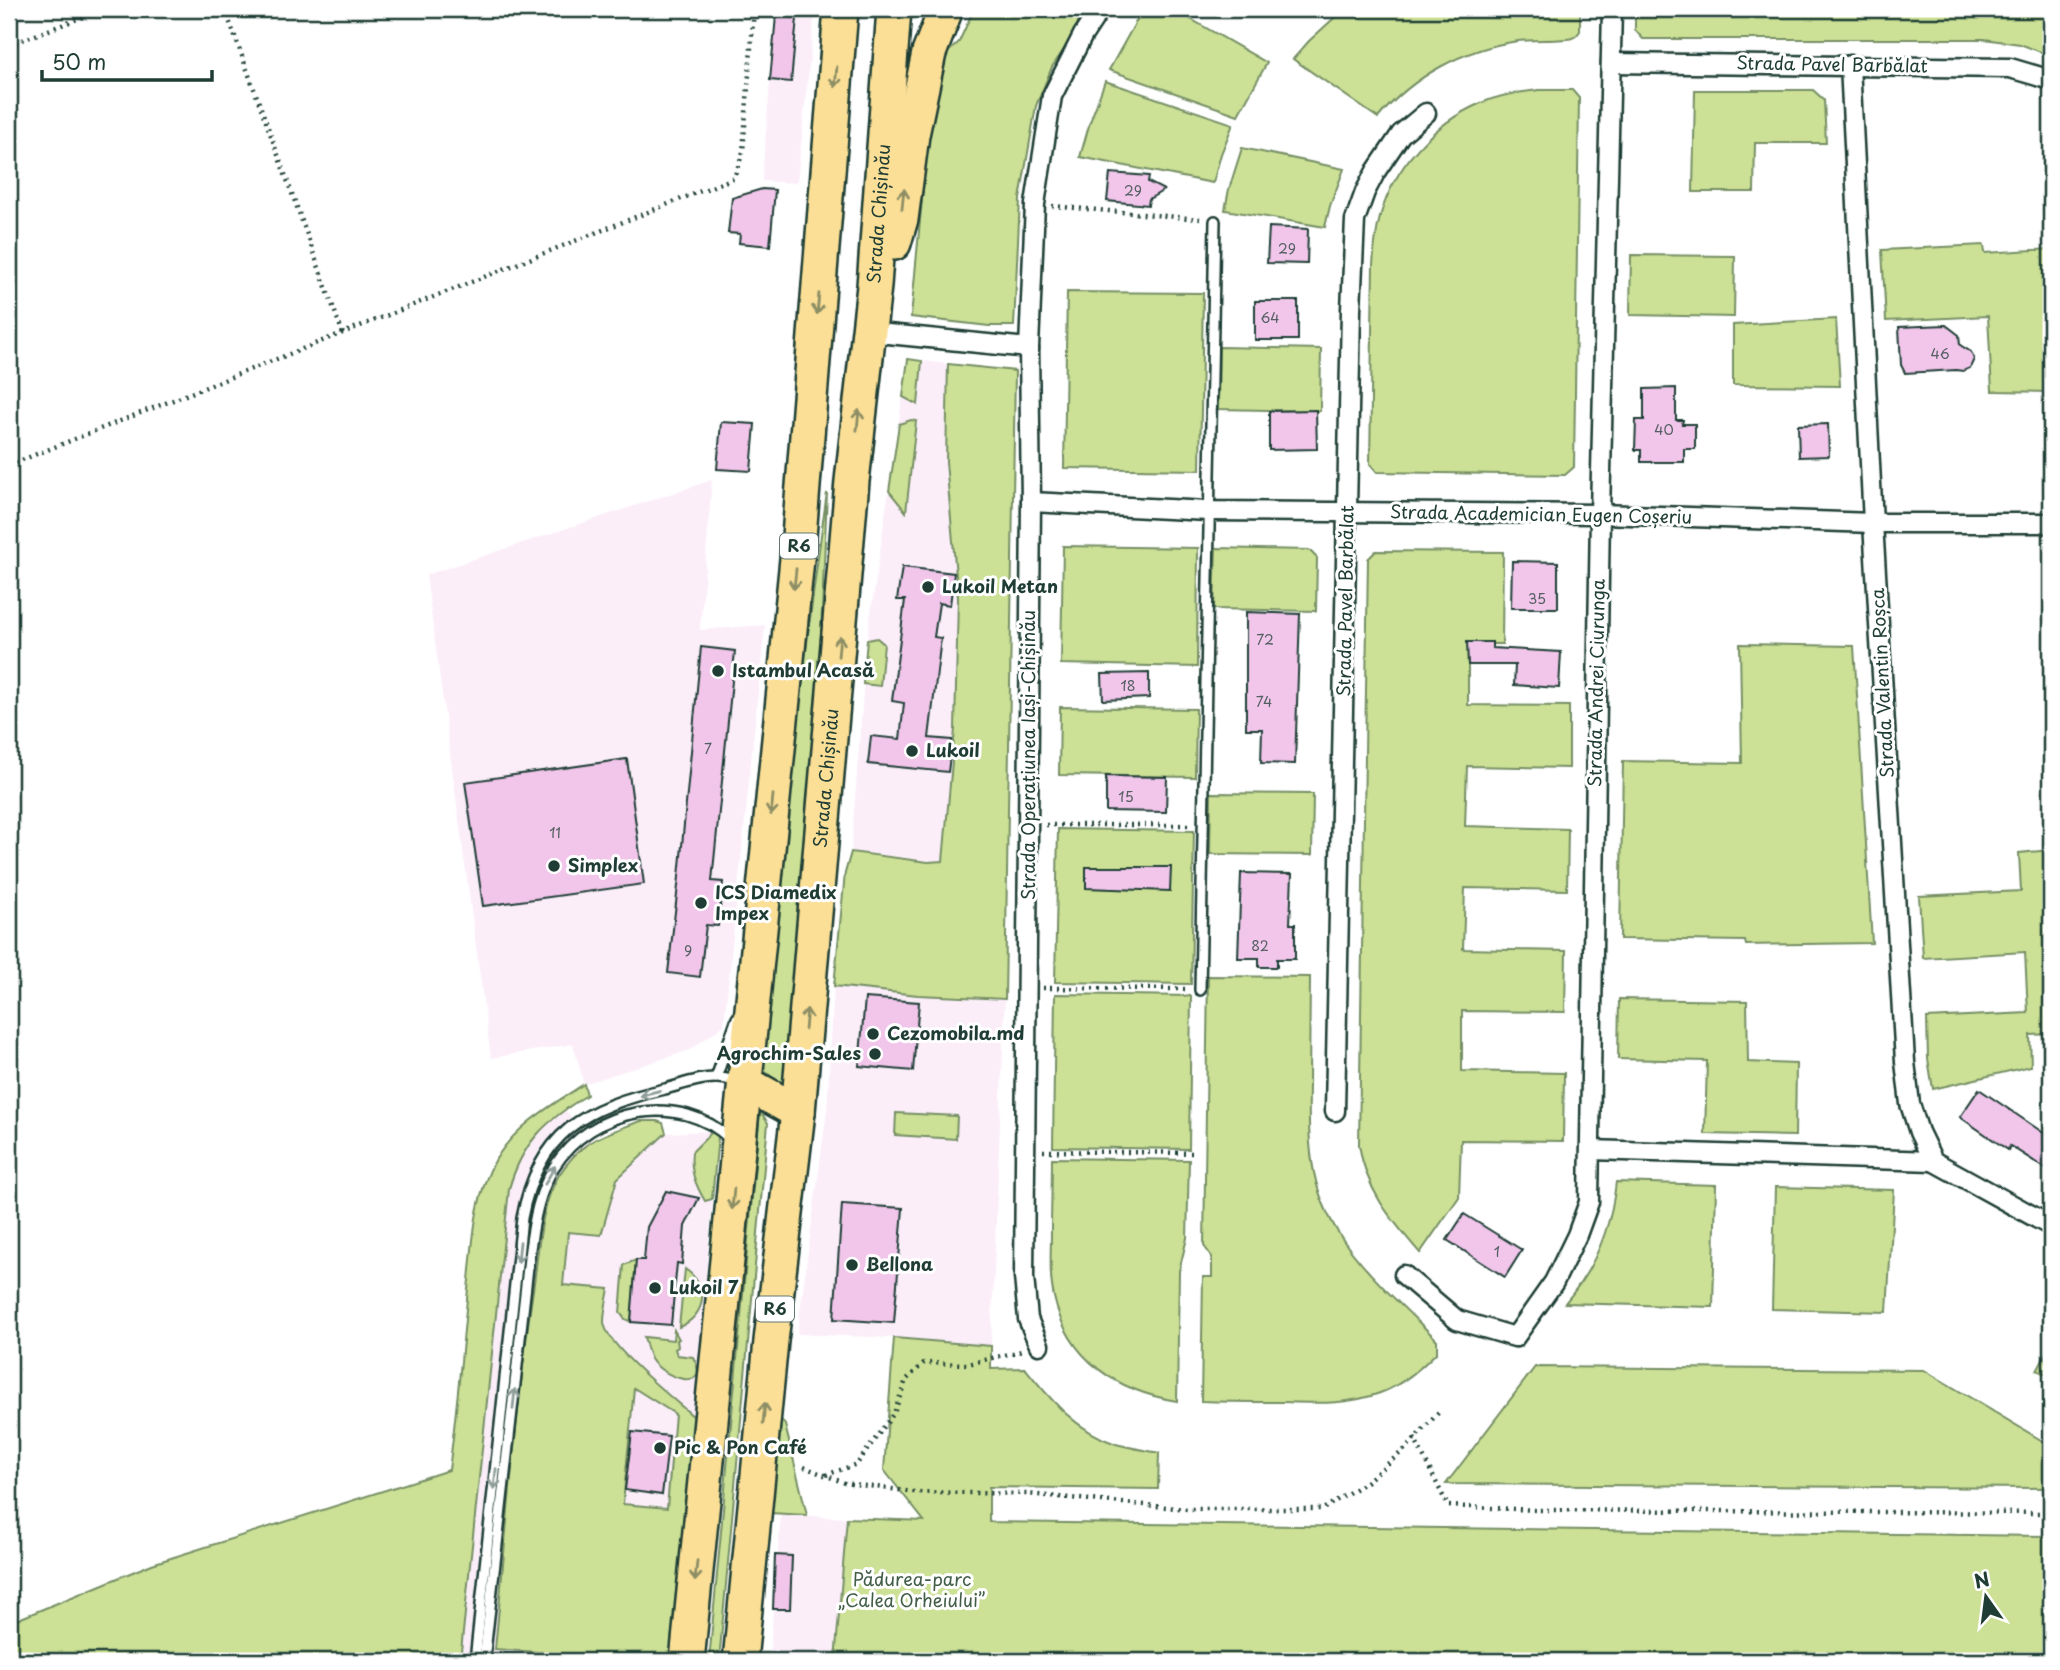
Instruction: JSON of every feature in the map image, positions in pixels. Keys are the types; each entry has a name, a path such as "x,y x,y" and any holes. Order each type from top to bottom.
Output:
{"highway":[{"name":"R6","path":"687,1661 738,1146 730,1080 755,971 798,549 841,9"},
{"name":"Strada Chișinău","path":"740,1661 771,1341 798,1112 852,481 874,286 894,9"},
{"path":"874,286 898,236 912,135 929,53 946,9"},
{"path":"730,1080 798,1112"}],"street":[{"name":"Strada Operațiunea Iași-Chișinău","path":"1040,1345 1028,1319 1024,1277 1031,502 1029,348 1035,204 1052,96 1083,35 1100,9"},
{"name":"Strada Andrei Ciurunga","path":"1404,1275 1457,1320 1515,1337 1554,1282 1577,1235 1589,1202 1600,514 1612,9"},
{"name":"Strada Pavel Barbălat","path":"1611,63 2010,68 2051,80"},
{"name":"Strada Valentin Roșca","path":"1850,65 1873,523 1905,1062 1910,1104 1919,1132 1933,1161"},
{"name":"Strada Pavel Barbălat","path":"1335,1111 1355,220 1364,192 1376,171 1402,134 1426,113"},
{"path":"868,332 1029,348"},
{"name":"Strada Academician Eugen Coșeriu","path":"1031,502 1208,511 1600,514 1873,523 2051,523"},
{"path":"1591,1150 1933,1161 2051,1226"}],"lane":[{"path":"1200,990 1215,221"},
{"path":"475,1661 522,1219 534,1174 551,1145 567,1129 591,1113 646,1093 730,1080"},
{"path":"484,1661 530,1249 543,1188 563,1155 575,1142 603,1124 634,1114 675,1111 695,1115 718,1127 738,1146"}],"path":[{"path":"9,45 104,9"},
{"path":"225,9 342,334"},
{"path":"9,465 734,178 743,152 754,9"},
{"path":"1035,204 1215,221"},
{"path":"1028,825 1203,825"},
{"path":"1028,988 1200,990"},
{"path":"1027,1150 1196,1153"},
{"path":"825,1475 857,1464 894,1413 906,1380 924,1363 968,1364 1040,1345"},
{"path":"804,1467 845,1483 914,1492 1027,1494 1187,1509 1324,1510 1366,1482 1415,1438 1440,1411"},
{"path":"1415,1438 1448,1506 1551,1510 2051,1513"},
{"path":"495,1655 580,1661"}],"shaded area":[{"path":"776,9 815,9 797,183 762,181"},
{"path":"908,359 948,364 946,462 958,598 955,729 943,862 851,852 867,640"},
{"path":"712,480 700,630 765,625 724,1025 690,1050 584,1084 573,1044 491,1058 426,575"},
{"path":"834,986 918,995 1005,999 991,1346 797,1334 827,1110"},
{"path":"558,1101 614,1168 666,1133 713,1131 718,1136 694,1417 676,1402 667,1508 642,1508 624,1661 9,1661 9,1623 152,1564 449,1470 475,1224 485,1181 495,1159 510,1139"},
{"path":"781,1514 847,1518 835,1661 769,1661"}],"green space":[{"path":"974,9 1092,9 1052,67 1036,106 1020,199 1014,326 989,326 911,317 931,103 944,56 959,42"},
{"path":"1143,9 1173,9 1267,63 1238,115 1109,70"},
{"path":"1344,9 1580,9 1580,31 1575,37 1568,39 1518,41 1478,50 1459,58 1423,77 1378,118 1293,59"},
{"path":"1635,9 2051,9 2051,56 2020,44 1984,39 1643,39 1635,30"},
{"path":"1105,81 1233,124 1213,183 1080,157"},
{"path":"1539,90 1572,90 1579,98 1574,467 1565,475 1377,472 1370,464 1373,265 1377,228 1386,198 1395,180 1418,148 1447,122 1488,100"},
{"path":"1695,90 1813,90 1824,100 1826,143 1755,143 1754,192 1693,192"},
{"path":"1242,148 1344,169 1325,227 1225,210"},
{"path":"1984,245 1985,253 2051,249 2051,392 1992,391 1988,316 1886,321 1882,250"},
{"path":"1631,255 1735,256 1734,317 1630,315"},
{"path":"1067,292 1203,293 1200,470 1064,468"},
{"path":"1836,319 1840,386 1733,385 1733,325"},
{"path":"1219,347 1321,349 1320,411 1218,409"},
{"path":"908,359 922,361 918,405 903,397"},
{"path":"948,364 1015,371 1005,999 918,995 834,986 845,873 851,852 928,862 943,861 955,729 958,598 946,462"},
{"path":"916,421 906,512 889,491 899,424"},
{"path":"827,493 819,681 784,1087 763,1070 791,781"},
{"path":"1063,546 1198,548 1197,667 1061,664"},
{"path":"1216,548 1309,550 1317,558 1316,611 1214,609"},
{"path":"1376,551 1503,552 1502,644 1468,644 1468,705 1569,706 1569,768 1467,766 1465,826 1568,829 1567,890 1465,888 1463,949 1566,951 1565,1012 1462,1011 1462,1071 1564,1073 1563,1141 1461,1140 1459,1197 1420,1253 1381,1204 1368,1177 1359,1145 1368,559"},
{"path":"877,638 884,644 880,686 863,684 867,640"},
{"path":"1740,644 1854,646 1872,943 1746,945 1745,941 1620,939 1623,761 1742,763"},
{"path":"1060,707 1196,709 1195,777 1059,775"},
{"path":"1211,793 1313,794 1312,855 1210,854"},
{"path":"1058,829 1194,831 1191,984 1055,982"},
{"path":"2051,850 2051,1034 2030,1035 2031,1066 1933,1089 1928,1059 1927,1018 2028,1013 2025,952 1923,958 1919,896 2021,891 2019,853"},
{"path":"1208,976 1310,977 1309,1130 1319,1192 1337,1231 1351,1251 1437,1340 1437,1352 1410,1376 1388,1390 1356,1400 1332,1402 1201,1401 1203,1277 1212,1277 1212,1257 1204,1246"},
{"path":"1055,994 1191,996 1189,1149 1053,1147"},
{"path":"1619,999 1747,1001 1748,1062 1796,1064 1795,1136 1705,1134 1707,1061 1618,1059"},
{"path":"584,1084 587,1095 548,1123 529,1145 514,1172 509,1189 460,1661 9,1661 9,1623 152,1564 449,1470 473,1239 478,1206 488,1174 504,1147 524,1126"},
{"path":"760,1111 768,1123 719,1661 709,1661"},
{"path":"896,1113 957,1116 956,1139 895,1135"},
{"path":"641,1121 663,1123 666,1133 617,1179 601,1235 568,1232 563,1285 609,1289 604,1318 607,1332 628,1358 694,1417 674,1661 597,1661 576,1655 495,1649 522,1374 544,1214 559,1175 576,1153 604,1135","holes":["634,1388 675,1414 667,1508 623,1504"]},
{"path":"713,1131 718,1136 712,1199 705,1201 694,1177 692,1152"},
{"path":"1052,1158 1189,1160 1187,1238 1179,1271 1177,1401 1134,1389 1098,1369 1083,1355 1061,1319 1051,1281"},
{"path":"1616,1182 1716,1185 1713,1307 1565,1303 1585,1276 1600,1247 1610,1216"},
{"path":"1775,1187 1894,1190 1887,1312 1772,1309"},
{"path":"636,1260 631,1322 620,1313 624,1265"},
{"path":"685,1269 699,1284 702,1300 695,1315 679,1327"},
{"path":"674,1330 679,1339 675,1349 677,1355 693,1357 697,1368 696,1376 691,1379 665,1372 649,1354 644,1337 673,1340"},
{"name":"Pădurea-parc „Calea Orheiului”","path":"894,1338 991,1346 991,1369 1025,1368 1065,1413 1088,1431 1116,1444 1159,1453 1158,1489 989,1487 989,1522 2051,1536 2051,1661 835,1661 847,1518 924,1521 884,1470"},
{"path":"2051,1344 2051,1377 2037,1370"},
{"path":"1535,1367 1924,1370 2051,1446 2051,1488 1446,1484"},
{"path":"779,1417 785,1425 807,1515 769,1513"}],"building":[{"path":"776,16 797,18 791,82 770,80"},
{"path":"1110,173 1149,176 1148,182 1164,190 1149,199 1148,205 1107,201"},
{"path":"762,189 775,190 770,246 739,243 740,234 728,233 732,198"},
{"path":"1269,227 1308,229 1307,264 1267,263"},
{"path":"1255,301 1298,301 1298,340 1255,340"},
{"path":"1946,325 1959,335 1960,345 1971,352 1974,359 1970,368 1963,371 1905,373 1901,365 1899,327"},
{"path":"1676,388 1676,420 1683,420 1682,424 1695,424 1695,449 1684,449 1684,462 1641,462 1641,450 1635,450 1636,420 1644,420 1644,389"},
{"path":"1316,410 1317,449 1269,450 1269,411"},
{"path":"721,422 755,424 751,471 717,469"},
{"path":"1828,424 1829,456 1799,457 1798,425"},
{"path":"1512,561 1558,562 1558,608 1511,608"},
{"path":"902,567 954,573 950,605 939,603 934,637 941,638 929,738 952,740 948,772 868,764 871,736 900,739 904,703 892,701 905,600 897,600"},
{"path":"1246,612 1300,614 1295,764 1261,763 1262,729 1246,729"},
{"path":"1467,642 1492,642 1492,648 1561,652 1559,688 1514,685 1515,665 1468,665"},
{"path":"701,647 735,651 712,881 723,882 718,926 706,925 700,977 668,973"},
{"path":"1149,673 1149,698 1103,700 1102,674"},
{"path":"627,759 644,884 483,906 465,782"},
{"path":"1106,776 1167,777 1166,812 1106,811"},
{"path":"1086,867 1171,867 1170,891 1086,888"},
{"path":"1241,873 1292,874 1290,924 1295,924 1295,959 1277,959 1277,967 1259,967 1259,958 1238,958"},
{"path":"865,998 919,1002 913,1071 859,1066"},
{"path":"1979,1089 2051,1138 2051,1172 2010,1146 2008,1150 1960,1117"},
{"path":"666,1191 699,1198 685,1226 682,1264 677,1263 671,1325 631,1322 636,1260 644,1260 647,1227"},
{"path":"842,1204 903,1208 894,1323 834,1319"},
{"path":"1464,1214 1522,1250 1505,1277 1447,1240"},
{"path":"632,1432 669,1436 662,1495 625,1490"},
{"path":"775,1555 792,1556 790,1609 773,1609"}],"place":[{"name":"Lukoil Metan","path":"928,587"},
{"name":"Istambul Acasă","path":"718,671"},
{"name":"Lukoil","path":"912,751"},
{"name":"Simplex","path":"554,866"},
{"name":"ICS Diamedix Impex","path":"701,903"},
{"name":"Cezomobila.md","path":"873,1034"},
{"name":"Agrochim-Sales","path":"875,1054"},
{"name":"Bellona","path":"852,1265"},
{"name":"Lukoil 7","path":"655,1288"},
{"name":"Pic & Pon Café","path":"660,1448"}]}
